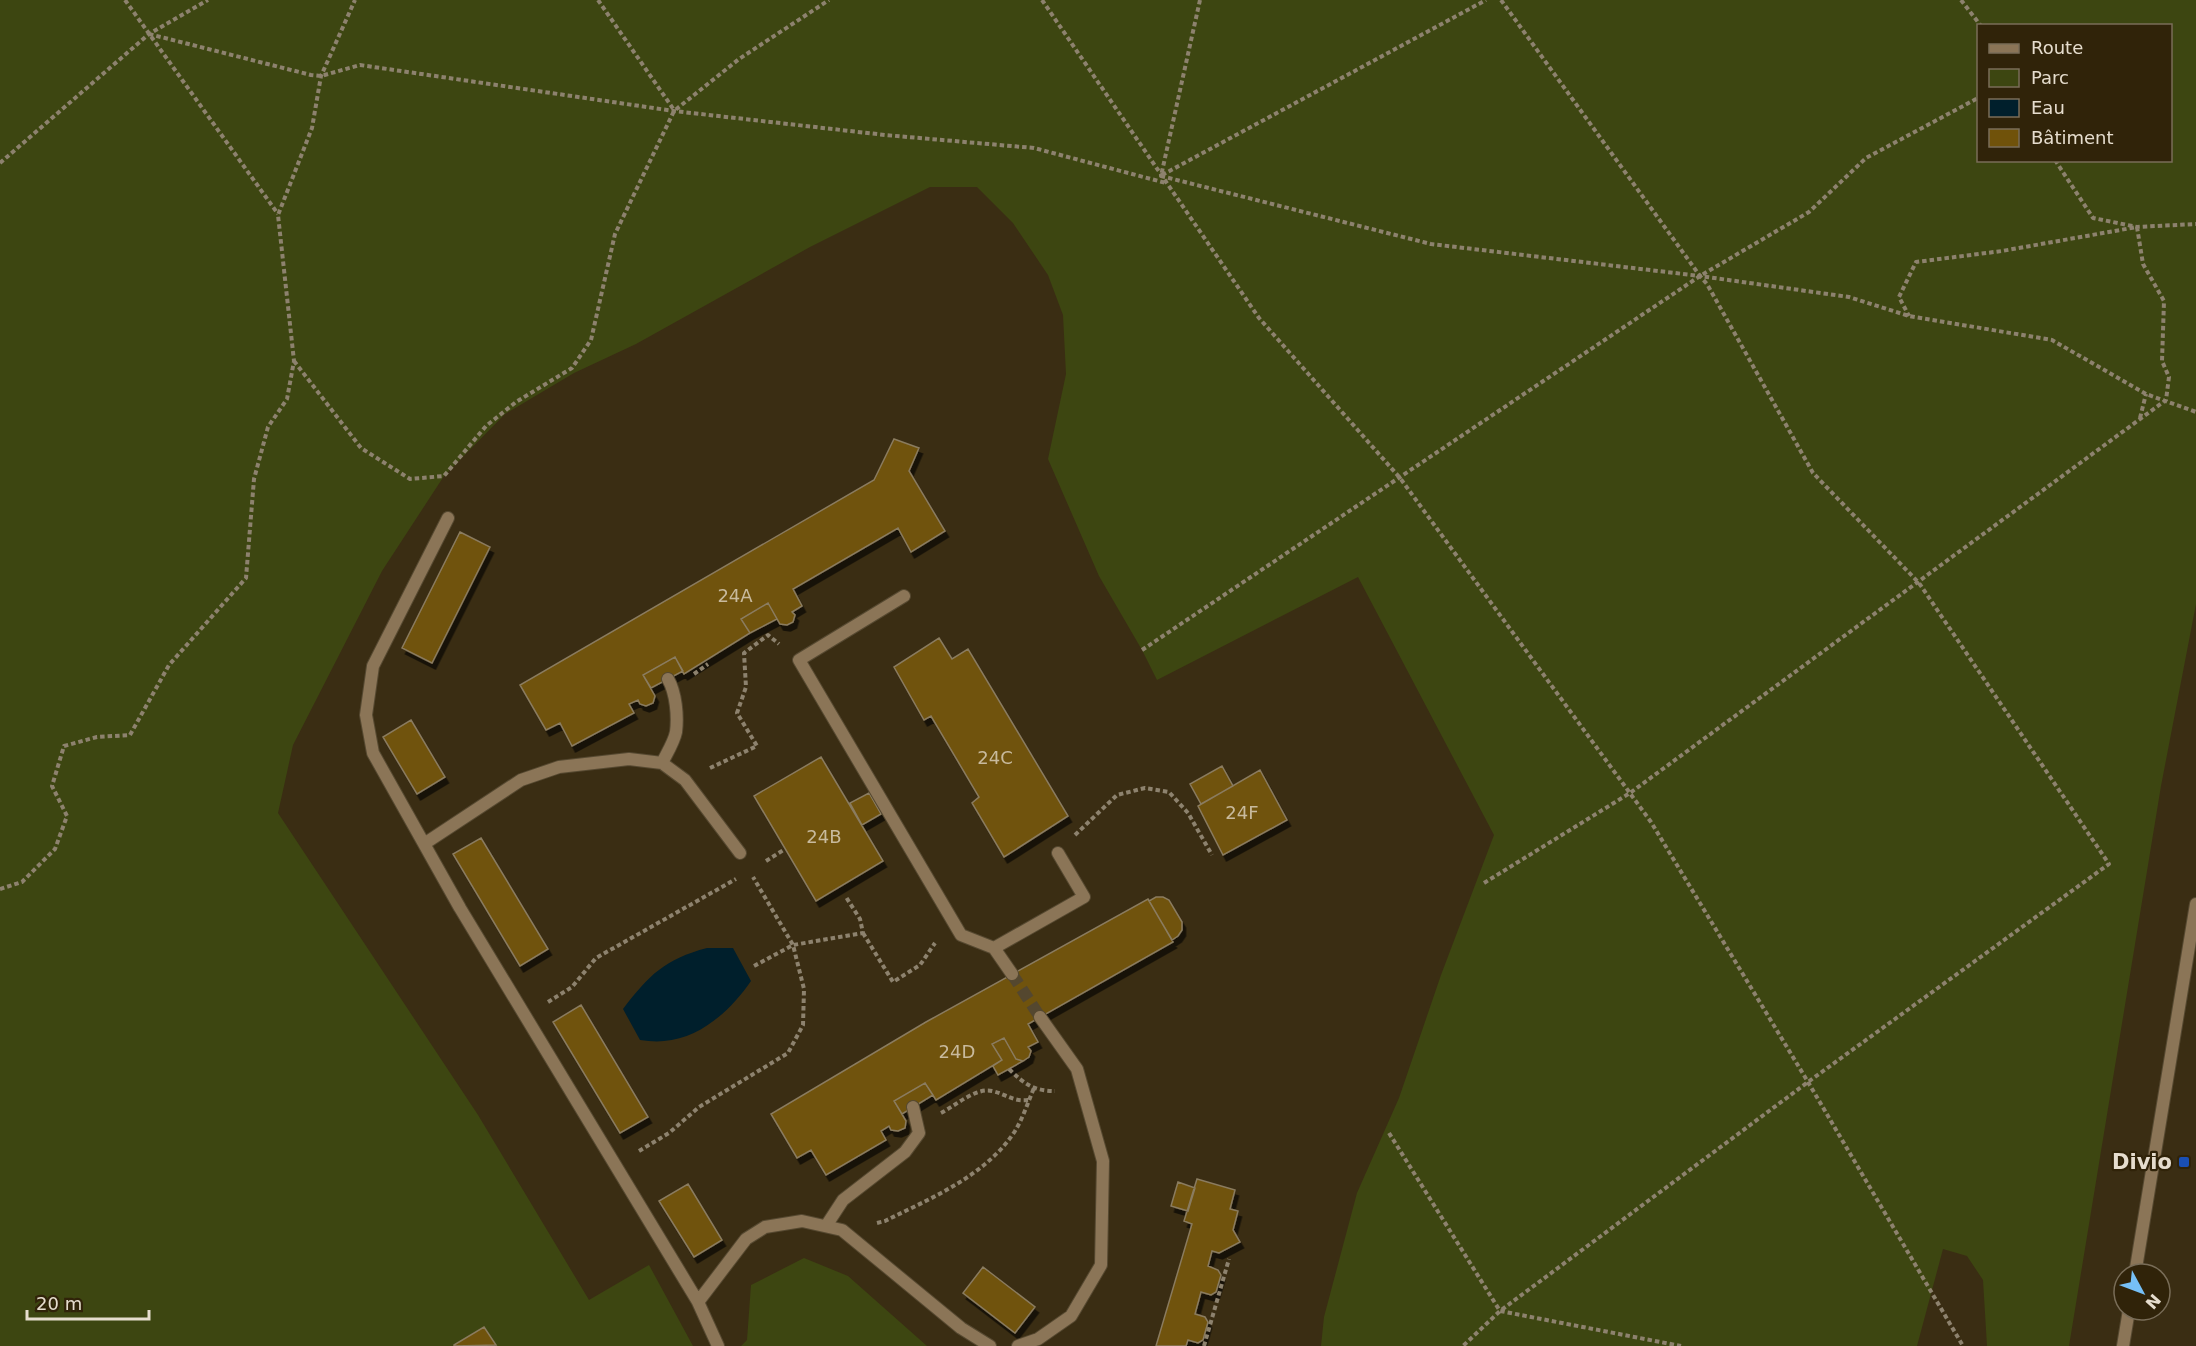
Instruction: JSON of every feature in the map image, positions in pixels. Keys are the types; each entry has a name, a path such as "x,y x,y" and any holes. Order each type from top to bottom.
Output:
{"street":[{"path":"448,518 373,666 366,715 374,753 424,844 526,1017 698,1302 718,1346"},
{"path":"904,596 799,660 961,935 994,948 1012,974"},
{"path":"662,763 676,732 675,705 672,686 668,679"},
{"path":"424,844 520,780 559,766 629,759 662,763 685,780 740,853"},
{"path":"994,948 1084,897 1058,853"},
{"path":"2137,1262 2196,904"},
{"path":"1018,1346 1038,1339 1071,1316 1101,1265 1103,1161 1077,1069 1040,1017"},
{"path":"826,1226 843,1200 905,1152 912,1143 919,1133 913,1107"},
{"path":"698,1302 746,1239 765,1227 802,1221 842,1230 961,1328 990,1346"},
{"path":"2124,1346 2127,1322"}],"path":[{"path":"125,0 278,214"},
{"path":"0,163 149,34 208,0"},
{"path":"0,889 22,882 54,849 67,816 52,786 64,746 97,737 130,735 169,665 246,578 254,479 268,427 287,399 294,361 278,214 312,128 321,76 355,0"},
{"path":"598,0 674,111"},
{"path":"294,361 361,448 410,479 444,476 486,426 516,402 572,368 591,340 615,234 674,111 739,59 829,0"},
{"path":"1042,0 1259,318 1400,478 1651,822 1808,1082 1963,1346"},
{"path":"1161,176 1200,0"},
{"path":"1161,176 1486,0"},
{"path":"1463,1346 1500,1311 1808,1082 2109,864 1918,583 1813,473 1707,284 1501,0"},
{"path":"1961,0 1979,24"},
{"path":"149,34 311,75 321,76 360,65 674,111 885,135 1034,148 1166,183"},
{"path":"1142,650 1700,276 1809,212 1866,158 1977,99"},
{"path":"2056,162 2093,218 2137,227"},
{"path":"1161,176 1431,244 1700,276 1849,297 1909,316 2052,340 2146,394 2196,412"},
{"path":"1909,316 1899,297 1916,262 2002,251 2137,227 2196,224"},
{"path":"1484,883 1630,793 2166,400 2169,377 2163,361 2164,302 2143,264 2137,227"},
{"path":"2140,418 2146,394"},
{"path":"685,780 757,746 737,713 746,687 744,653 768,635 799,660"},
{"path":"1073,837 1117,795 1145,788 1169,792 1188,813 1212,855"},
{"path":"526,1017 572,987 596,958 785,849"},
{"path":"616,1165 669,1133 699,1107 788,1053 803,1025 804,989 793,945 740,853"},
{"path":"846,897 860,919 863,933 893,982 920,965 936,942 956,927"},
{"path":"754,966 793,945 863,933"},
{"path":"1009,1069 1017,1078 1038,1091 1083,1092"},
{"path":"842,1230 885,1221 949,1190 994,1156 1015,1131 1034,1088"},
{"path":"966,1099 977,1093 991,1090 1017,1101 1029,1100"},
{"path":"1389,1133 1500,1311 1681,1346"},
{"path":"1204,1346 1229,1259"}],"green space":[{"path":"0,0 2196,0 2196,604 2161,786 2069,1346 1987,1346 1983,1280 1967,1256 1943,1249 1917,1346 1321,1346 1324,1317 1357,1193 1399,1098 1441,975 1494,835 1358,577 1157,680 1099,576 1048,459 1066,374 1063,315 1048,275 1013,223 977,187 930,187 810,247 636,344 574,373 505,414 444,476 382,571 293,745 278,813 478,1115 589,1300 649,1265 693,1346 0,1346"},
{"path":"804,1258 848,1276 927,1346 741,1346 747,1340 751,1285"}],"water":[{"path":"707,948 733,948 751,981 743,992 714,1021 703,1028 678,1039 640,1040 623,1009 659,970 680,957"}],"building":[{"path":"894,439 919,448 909,471 945,531 911,552 898,528 793,589 802,606 792,612 795,615 793,622 787,625 780,624 768,603 741,619 750,633 684,674 675,657 643,675 655,696 653,703 646,706 640,704 638,700 629,704 634,713 572,746 560,723 546,730 520,685 874,480"},
{"path":"460,532 490,547 432,663 402,648"},
{"path":"768,603 777,619 750,633 741,619"},
{"path":"939,638 952,659 968,649 1068,816 1004,857 972,803 979,797 931,716 924,720 894,667"},
{"path":"675,657 683,671 651,688 643,675"},
{"path":"411,720 445,777 417,794 383,737"},
{"path":"821,757 883,861 816,901 754,796"},
{"path":"1222,766 1233,786 1201,804 1190,784"},
{"path":"1260,770 1287,820 1223,855 1198,806"},
{"path":"869,793 881,814 862,825 850,803"},
{"path":"481,838 548,949 520,966 453,854"},
{"path":"1156,897 1169,900 1182,922 1182,930 1172,940 1149,901"},
{"path":"1148,899 1173,942 1028,1024 1038,1042 1028,1047 1031,1051 1029,1057 1023,1061 1016,1059 1004,1038 992,1044 1002,1060 936,1100 925,1083 894,1101 906,1121 905,1128 898,1131 891,1130 889,1126 881,1131 886,1140 826,1175 811,1150 797,1158 771,1114 926,1022"},
{"path":"581,1005 648,1117 620,1133 553,1022"},
{"path":"1004,1038 1016,1059 1023,1061 998,1075 993,1066 1002,1060 992,1044"},
{"path":"925,1083 933,1095 902,1114 894,1101"},
{"path":"1197,1179 1235,1190 1230,1209 1238,1211 1233,1230 1240,1242 1219,1253 1212,1251 1208,1266 1218,1270 1221,1275 1216,1292 1211,1295 1201,1292 1195,1314 1205,1317 1208,1322 1203,1340 1198,1343 1188,1340 1186,1346 1156,1346 1192,1224 1184,1221"},
{"path":"1178,1182 1195,1188 1188,1211 1171,1206"},
{"path":"688,1184 722,1240 694,1257 659,1201"},
{"path":"983,1267 1035,1307 1015,1333 963,1293"},
{"path":"484,1327 496,1345 454,1346 454,1345"}],"tunnel":[{"path":"1012,974 1040,1017"}],"place":[{"name":"Divio","path":"2184,1162"}]}
